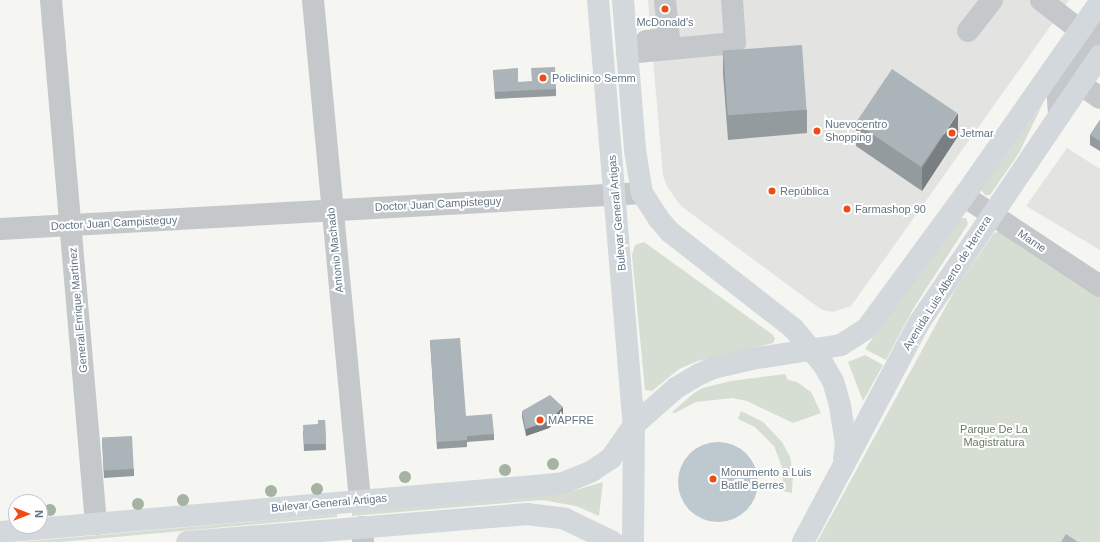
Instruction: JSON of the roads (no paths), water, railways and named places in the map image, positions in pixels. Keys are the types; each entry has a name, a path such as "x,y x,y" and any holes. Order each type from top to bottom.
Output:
{"main road":[{"name":"Bulevar General Artigas","path":"598,0 634,425 633,542"},
{"path":"623,0 635,150 642,193 659,219 670,232 794,329 829,374 840,406 846,445 840,471"},
{"path":"634,425 676,388 712,368 752,359 812,351 841,345 867,328 964,196 1090,30 1100,2"},
{"name":"Avenida Luis Alberto de Herrera","path":"803,542 919,323 991,213 1100,56"},
{"name":"Bulevar General Artigas","path":"0,532 563,482 603,465 634,425"},
{"path":"187,542 362,534 533,514 565,519 613,542"}],"street":[{"name":"General Enrique Martínez","path":"51,0 96,524"},
{"name":"Antonio Machado","path":"313,0 331,210 360,500"},
{"path":"627,48 669,39 665,0"},
{"path":"627,48 735,43 732,0"},
{"path":"968,31 992,0"},
{"path":"1041,0 1090,30 1062,84 1058,98 1059,114"},
{"path":"1080,84 1100,98"},
{"name":"Doctor Juan Campisteguy","path":"0,229 642,193"},
{"name":"Marne","path":"964,196 1100,286"}],"place":[{"name":"McDonald's","path":"665,9"},
{"name":"Policlinico Semm","path":"543,78"},
{"name":"Nuevocentro Shopping","path":"817,131"},
{"name":"Jetmar","path":"952,133"},
{"name":"República","path":"772,191"},
{"name":"Farmashop 90","path":"847,209"},
{"name":"MAPFRE","path":"540,420"},
{"name":"Monumento a Luis Batlle Berres","path":"713,479"}],"park label":[{"name":"Parque De La Magistratura","path":"994,436"}]}
